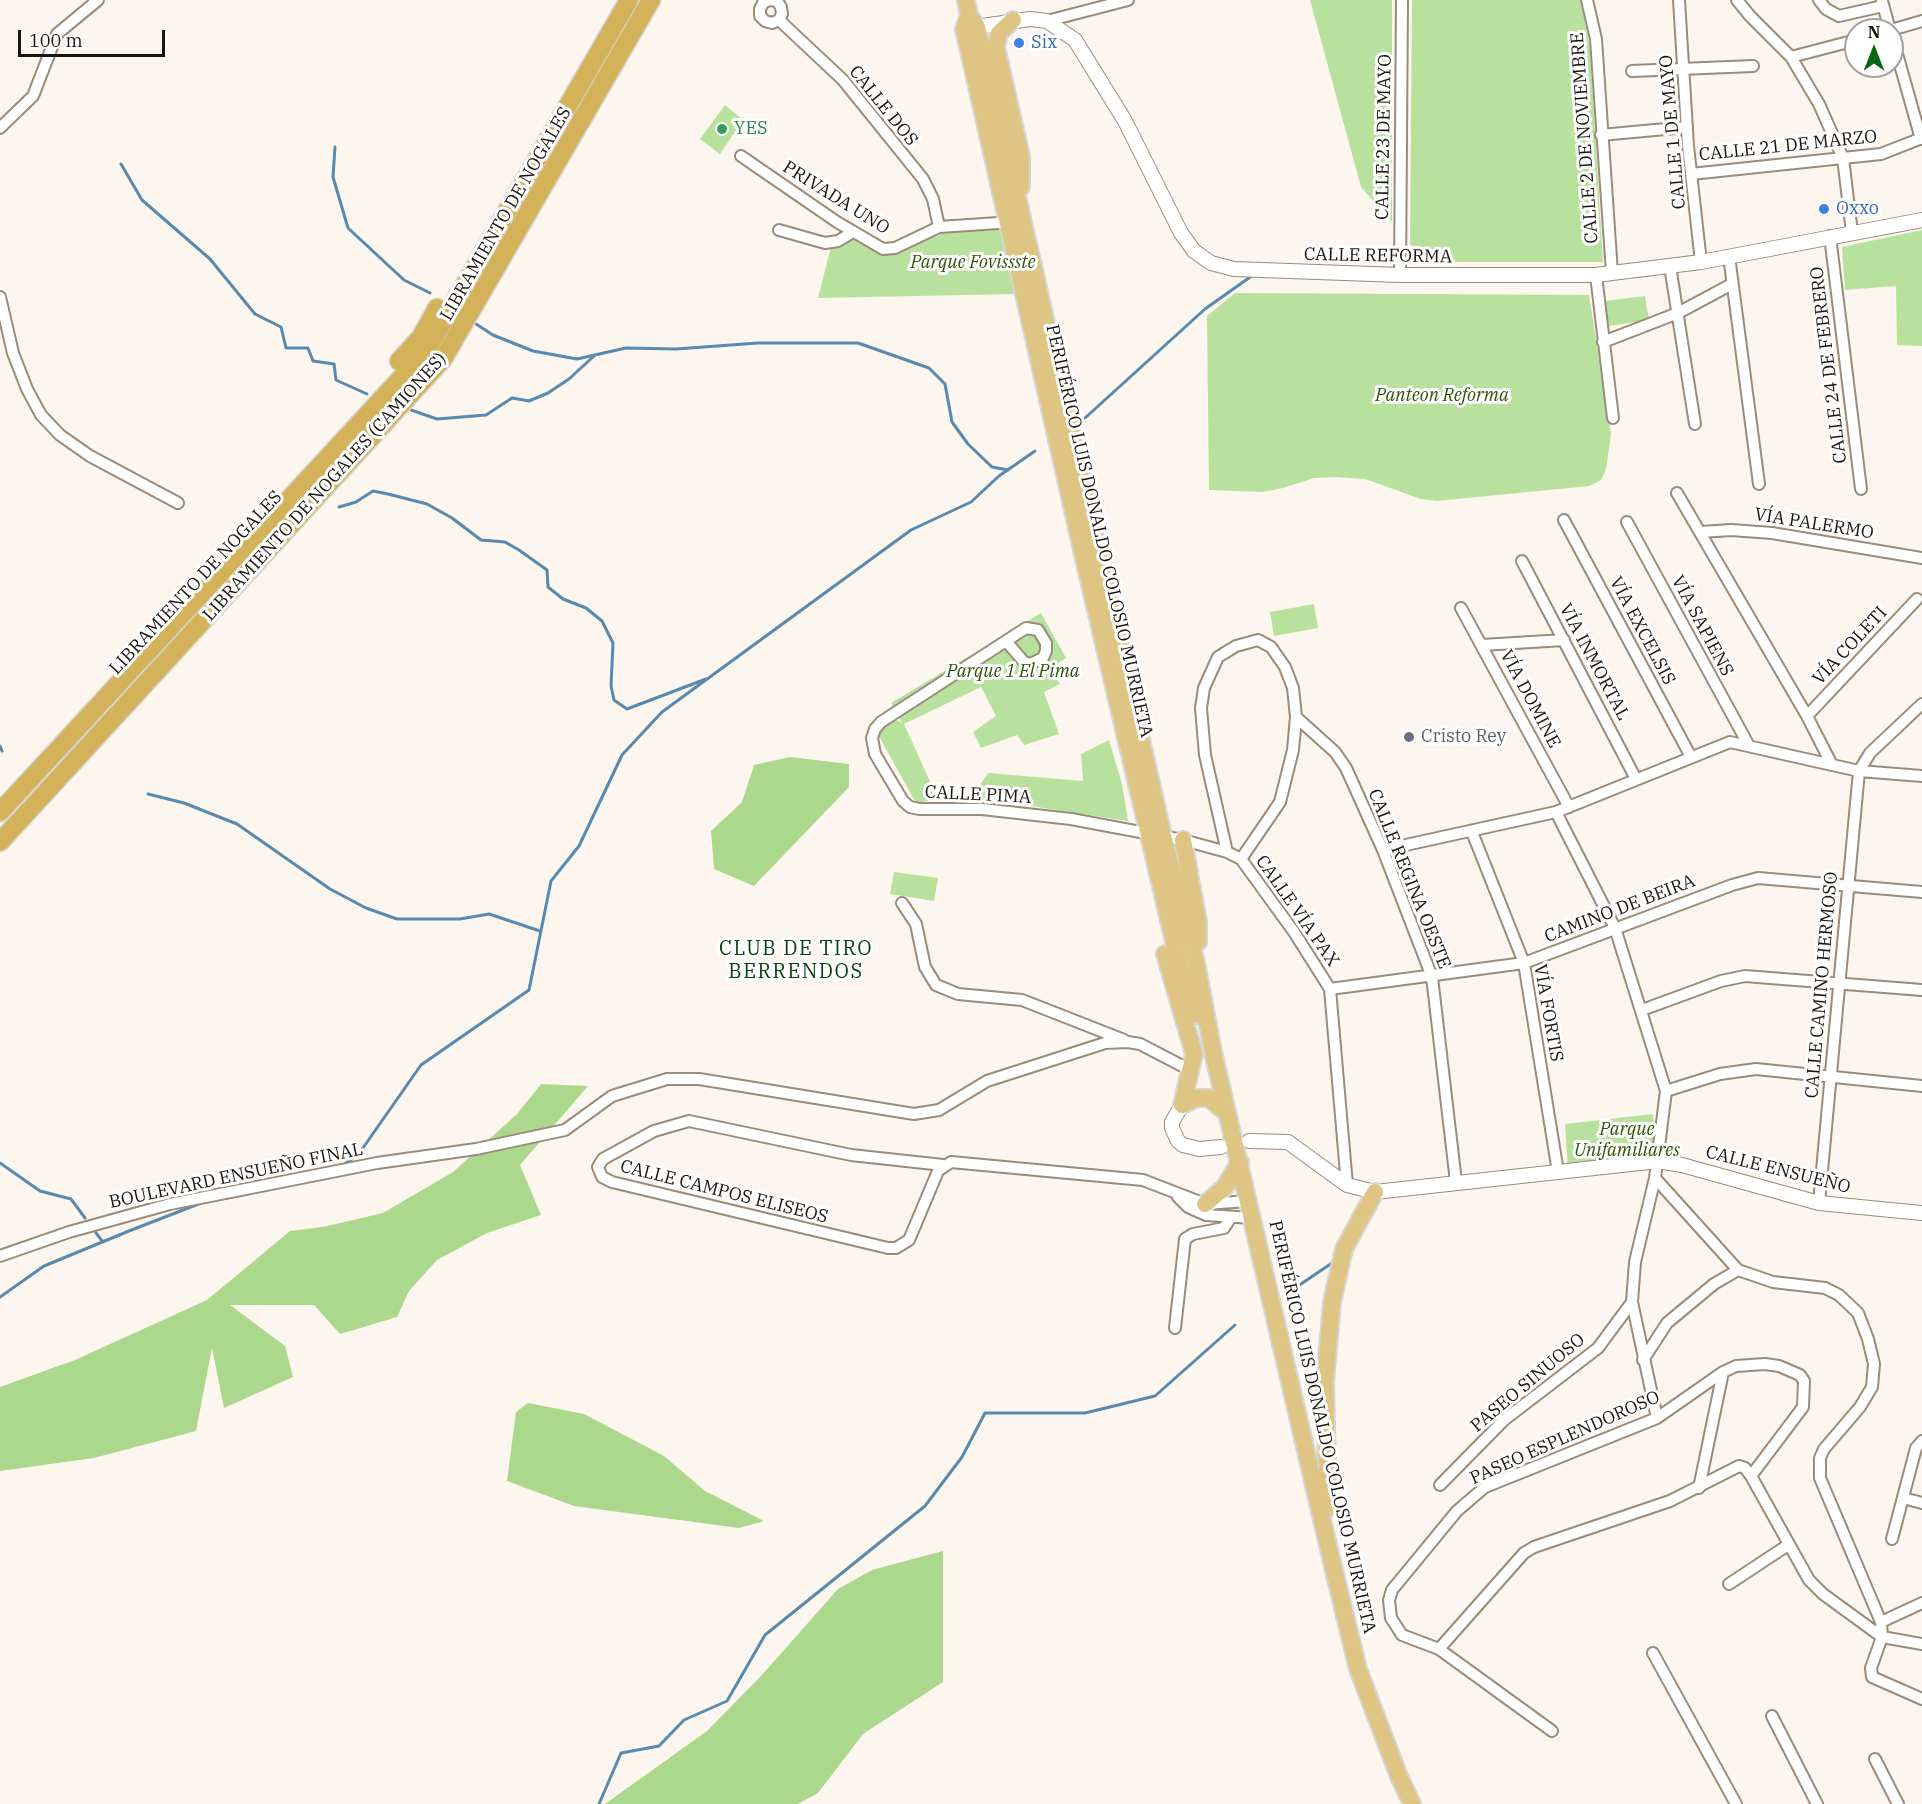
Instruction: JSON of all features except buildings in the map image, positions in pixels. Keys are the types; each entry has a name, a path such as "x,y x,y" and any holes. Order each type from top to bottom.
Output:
{"highway":[{"name":"LIBRAMIENTO DE NOGALES","path":"0,797 415,345 615,0"},
{"name":"LIBRAMIENTO DE NOGALES","path":"0,812 427,350 629,0"},
{"path":"0,830 437,355 643,0"},
{"name":"LIBRAMIENTO DE NOGALES (CAMIONES)","path":"0,842 443,359 651,0"}],"main road":[{"name":"PERIFÉRICO LUIS DONALDO COLOSIO MURRIETA","path":"969,18 1017,218 1156,834 1240,1162 1330,1554 1359,1669 1398,1774 1413,1804"},
{"path":"1013,20 999,33 996,47 1022,162 1017,218"},
{"name":"PERIFÉRICO LUIS DONALDO COLOSIO MURRIETA","path":"1156,834 1168,919 1188,965"},
{"path":"1183,840 1198,922 1188,965"},
{"path":"1168,919 1162,944 1192,1046 1191,1071 1182,1105"},
{"path":"1182,1105 1196,1098 1209,1098 1227,1113"},
{"path":"1196,1204 1224,1188 1240,1162"},
{"path":"1330,1554 1325,1417 1327,1340 1344,1249 1375,1192"}],"street":[{"path":"0,128 33,96 57,34 98,0"},
{"name":"CALLE DOS","path":"770,0 777,1 782,14 779,20 772,23 765,21 760,16 760,9 770,0"},
{"path":"969,18 1047,21 1128,0"},
{"name":"CALLE 23 DE MAYO","path":"1400,275 1402,0"},
{"name":"CALLE 2 DE NOVIEMBRE","path":"1587,0 1596,39 1612,273"},
{"name":"CALLE 1 DE MAYO","path":"1679,0 1687,127 1701,261"},
{"path":"1737,0 1791,57 1819,104 1843,158 1852,233"},
{"path":"1819,0 1826,9 1839,16 1882,3 1887,18"},
{"name":"CALLE DOS","path":"779,20 843,80 922,179 933,200 939,227"},
{"name":"CALLE REFORMA","path":"1047,21 1064,30 1085,53 1133,136 1180,232 1194,250 1211,263 1234,269 1261,272 1400,275 1596,275 1701,261 1922,220"},
{"path":"1904,26 1922,21"},
{"path":"1791,57 1844,43"},
{"path":"1632,71 1684,71 1753,66"},
{"path":"1904,78 1921,139"},
{"name":"CALLE 21 DE MARZO","path":"1601,135 1687,127"},
{"name":"CALLE 21 DE MARZO","path":"1691,174 1881,154 1921,139"},
{"name":"PRIVADA UNO","path":"741,156 877,248 889,250 939,227 1017,218"},
{"path":"779,230 825,243 838,241 853,232"},
{"name":"CALLE 24 DE FEBRERO","path":"1830,236 1861,489"},
{"path":"1729,256 1759,484"},
{"path":"1670,266 1695,424"},
{"path":"1596,275 1613,418"},
{"path":"1603,342 1678,313 1732,284"},
{"path":"0,297 13,352 27,389 41,415 60,435 90,456 178,503"},
{"path":"1677,494 1807,716 1832,765"},
{"name":"VÍA EXCELSIS","path":"1564,520 1691,757"},
{"name":"VÍA SAPIENS","path":"1628,522 1748,744"},
{"name":"VÍA PALERMO","path":"1701,532 1731,530 1772,533 1922,558"},
{"name":"VÍA INMORTAL","path":"1522,561 1636,779"},
{"name":"VÍA COLETI","path":"1807,716 1920,599"},
{"name":"VÍA DOMINE","path":"1461,608 1569,807"},
{"path":"1227,852 1202,730 1204,688 1218,657 1236,646 1258,640 1266,642 1285,667 1293,688 1296,717 1293,750 1280,802 1241,859"},
{"path":"1482,645 1564,640"},
{"name":"CALLE PIMA","path":"1006,641 881,722 875,729 872,745 875,754 903,801 910,807 919,809 1026,812 1156,834"},
{"path":"1859,771 1870,753 1922,704"},
{"name":"CALLE REGINA OESTE","path":"1296,717 1341,760 1383,850 1432,977 1456,1182"},
{"path":"1383,850 1556,812 1724,744 1748,744 1859,771 1922,776"},
{"name":"CALLE CAMINO HERMOSO","path":"1820,1203 1859,771"},
{"path":"1556,812 1615,928 1666,1091 1655,1178 1635,1262 1632,1302 1657,1418"},
{"name":"VÍA FORTIS","path":"1472,832 1524,963 1558,1172"},
{"name":"CALLE VÍA PAX","path":"1156,834 1227,852 1241,859 1294,932 1330,989 1347,1185"},
{"name":"CAMINO DE BEIRA","path":"1330,989 1524,963 1746,880 1770,877 1922,892"},
{"path":"902,903 916,924 926,967 936,986 958,994 1022,1000 1128,1042 1140,1044 1191,1071"},
{"path":"1642,1010 1720,981 1745,976 1922,990"},
{"name":"BOULEVARD ENSUEÑO FINAL","path":"0,1256 69,1232 170,1204 377,1163 476,1149 565,1130 612,1096 667,1079 699,1079 914,1114 939,1110 987,1081 1105,1043 1128,1042"},
{"path":"1666,1091 1738,1070 1756,1069 1922,1086"},
{"path":"1182,1105 1172,1122 1172,1128 1178,1140 1183,1145 1199,1149 1221,1147"},
{"name":"CALLE CAMPOS ELISEOS","path":"943,1165 909,1240 903,1245 888,1248 612,1182 602,1177 598,1167 603,1159 654,1131 689,1121 851,1155 943,1165 962,1161 1143,1180 1171,1190 1196,1204 1206,1215 1253,1218"},
{"path":"1249,1140 1288,1142 1347,1185 1375,1192"},
{"name":"CALLE ENSUEÑO","path":"1375,1192 1658,1161 1682,1165 1820,1203 1922,1214"},
{"path":"1655,1178 1738,1270 1773,1282 1825,1288 1849,1304 1863,1323 1874,1364 1872,1387 1860,1407 1824,1449 1819,1468 1824,1492 1882,1629 1871,1668 1872,1677 1922,1699"},
{"path":"1196,1204 1249,1201"},
{"path":"1175,1328 1185,1239 1193,1234 1224,1228 1231,1217"},
{"path":"1643,1360 1667,1323 1714,1284 1738,1270"},
{"name":"PASEO SINUOSO","path":"1440,1485 1504,1420 1598,1348 1632,1302"},
{"name":"PASEO ESPLENDOROSO","path":"1439,1649 1413,1641 1396,1629 1389,1610 1392,1590 1457,1510 1485,1487 1657,1418 1723,1372 1748,1364 1765,1364 1791,1370 1804,1381 1806,1397 1798,1418 1751,1476"},
{"path":"1699,1488 1723,1372"},
{"path":"1892,1539 1916,1448 1922,1441"},
{"path":"1552,1731 1439,1649 1524,1553 1534,1547 1670,1501 1699,1488 1736,1466 1745,1468 1751,1476 1809,1580 1823,1594 1882,1629 1922,1644"},
{"path":"1903,1498 1922,1503"},
{"path":"1729,1584 1788,1545"},
{"path":"1882,1629 1922,1603"},
{"path":"1653,1653 1736,1804"},
{"path":"1772,1716 1818,1804"},
{"path":"1875,1759 1898,1804"}],"green space":[{"path":"1310,0 1392,0 1392,222 1361,187"},
{"path":"1412,0 1581,0 1590,49 1603,262 1426,262 1410,244"},
{"name":"YES","path":"725,105 743,120 720,154 700,139"},
{"name":"Parque Fovissste","path":"1001,229 1014,294 818,298 831,247 853,236 873,250 896,252 949,231"},
{"path":"1922,230 1922,346 1897,345 1896,286 1845,290 1842,247"},
{"name":"Panteon Reforma","path":"1235,293 1589,295 1611,434 1606,470 1601,480 1589,486 1437,501 1421,499 1365,479 1336,477 1314,478 1262,492 1209,490 1207,316"},
{"path":"1645,296 1649,320 1609,326 1605,301"},
{"path":"1314,604 1318,628 1274,636 1270,612"},
{"name":"Parque 1 El Pima","path":"1041,613 1066,658 1049,669 1060,684 1044,692 1059,734 1024,745 1017,735 981,748 973,732 996,716 981,687 904,724 938,799 916,803 876,731 897,720 902,723 891,703"},
{"path":"1109,740 1122,784 1128,821 972,797 988,773 1083,781 1081,754"},
{"path":"790,757 849,764 849,787 754,886 714,869 711,831 742,802 754,765"},
{"path":"894,872 938,878 934,901 890,894"},
{"path":"541,1084 588,1086 520,1165 541,1215 487,1233 437,1260 409,1291 397,1317 340,1334 314,1305 230,1305 285,1346 293,1377 224,1408 212,1348 196,1431 94,1458 0,1471 0,1387 75,1360 207,1300 290,1231 323,1227 383,1213 453,1172 517,1114"},
{"name":"Parque Unifamiliares","path":"1653,1114 1658,1161 1568,1170 1565,1124"},
{"path":"528,1403 584,1414 664,1456 705,1491 764,1521 739,1528 574,1506 507,1481 516,1412"},
{"path":"943,1551 943,1682 863,1734 818,1793 798,1804 605,1804 707,1731 761,1676 838,1589 872,1570"}],"waterway":[{"path":"335,147 333,177 348,228 404,280 430,293"},
{"path":"121,164 142,200 210,259 255,314 281,327 286,348 308,348 313,361 334,364 336,380 367,394"},
{"path":"1638,276 1655,274"},
{"path":"1085,418 1205,309 1253,275"},
{"path":"476,324 493,335 533,351 577,359 626,348 676,349 758,343 858,343 929,368 945,384 952,422 968,444 992,467 1008,470"},
{"path":"411,410 437,419 486,415 512,398 529,401 548,393 569,379 594,356"},
{"path":"343,1165 358,1155 421,1065 529,990 551,881 579,846 622,755 662,712 911,530 971,502 999,476 1035,451"},
{"path":"339,507 356,502 373,491 388,494 427,504 452,518 481,540 505,542 519,550 547,570 548,587 563,599 586,608 602,621 613,643 611,686 614,700 627,709 706,679"},
{"path":"0,746 2,751"},
{"path":"148,794 184,803 237,824 330,889 366,908 397,919 460,919 489,914 540,931"},
{"path":"0,1163 40,1191 71,1199 85,1218"},
{"path":"0,1297 44,1266 129,1231 201,1203 272,1189"},
{"path":"96,1233 103,1242"},
{"path":"1298,1286 1332,1263"},
{"path":"599,1804 621,1753 659,1746 684,1720 727,1701 765,1635 925,1506 962,1457 985,1413 1085,1413 1155,1396 1235,1325"}],"place":[{"name":"Six","path":"1019,43"},
{"name":"YES","path":"722,129"},
{"name":"Oxxo","path":"1824,209"},
{"name":"Cristo Rey","path":"1409,737"}],"district":[{"name":"CLUB DE TIRO BERRENDOS","path":"796,960"}]}
